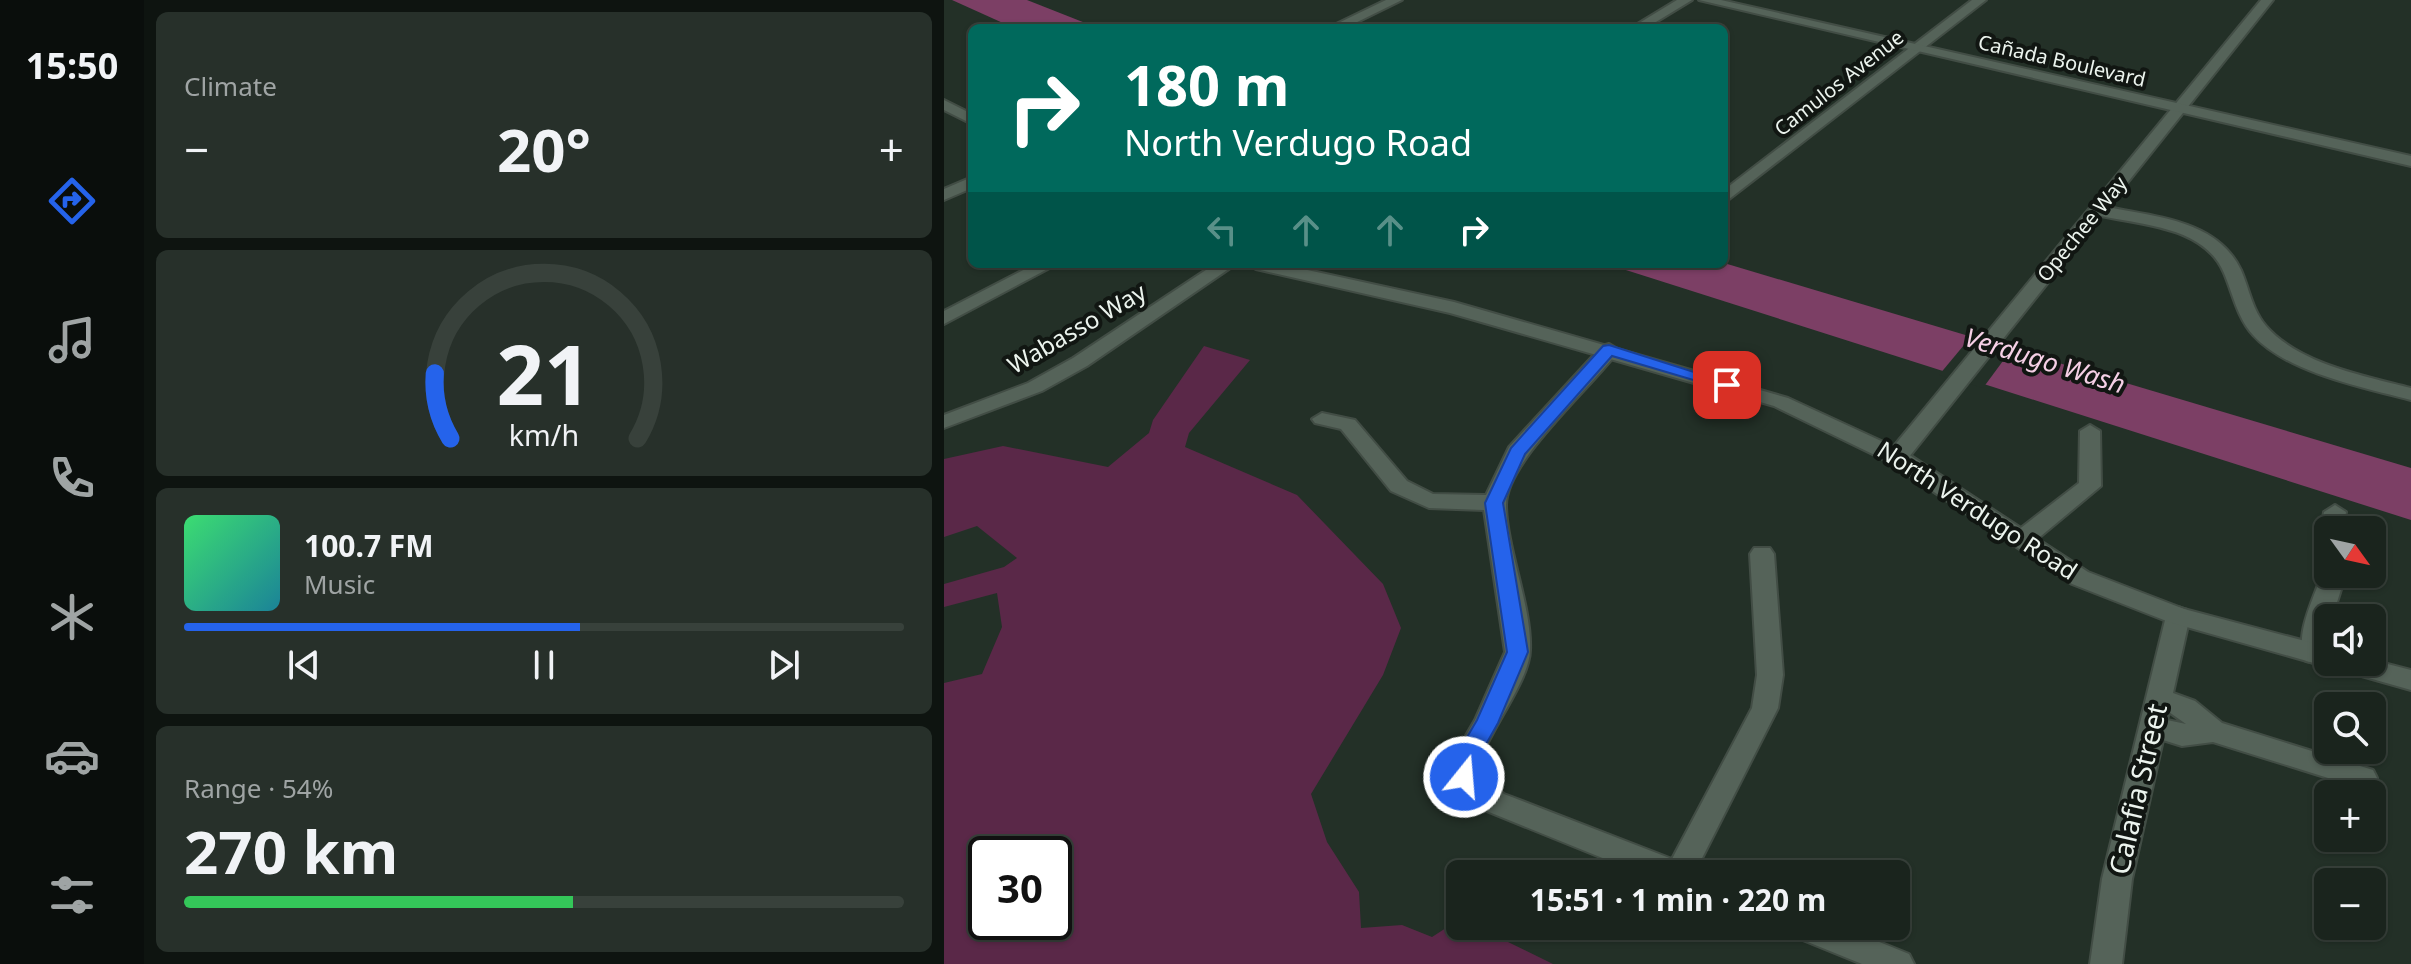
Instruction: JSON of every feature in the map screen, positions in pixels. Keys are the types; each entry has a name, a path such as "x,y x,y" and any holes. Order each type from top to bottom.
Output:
{"street":[{"path":"1343,24 1396,0"},
{"path":"1644,24 1686,0"},
{"name":"Cañada Boulevard","path":"1705,0 2411,161"},
{"name":"Camulos Avenue","path":"1728,195 1980,0"},
{"name":"Opechee Way","path":"1897,457 2267,0"},
{"path":"944,104 968,118"},
{"path":"944,195 968,184"},
{"path":"2098,210 2177,228 2209,242 2230,263 2250,319 2282,347 2327,369 2411,394"},
{"path":"944,318 1040,268"},
{"name":"Wabasso Way","path":"944,422 1035,387 1080,362 1221,268"},
{"name":"North Verdugo Road","path":"1274,268 1454,308 1609,350 1781,402 1836,425 1897,457 2080,578 2178,616 2314,654"},
{"path":"1609,350 1517,452 1494,503 1518,652 1487,723 1465,761 1464,777 1494,802 1641,860"},
{"path":"1322,419 1348,424 1399,486 1429,501 1494,503"},
{"path":"2021,540 2090,486 2090,431"},
{"path":"1684,860 1765,708 1770,675 1762,554"},
{"name":"Calafia Street","path":"2106,964 2117,879 2178,616"},
{"path":"2386,673 2411,680"},
{"path":"2159,698 2186,708 2213,731 2363,778"},
{"path":"2152,727 2182,735 2213,731"},
{"path":"1839,940 1898,964"}],"shaded area":[{"path":"1204,346 1250,360 1189,433 1185,447 1297,495 1383,584 1401,628 1383,675 1311,794 1327,842 1359,892 1361,928 1402,925 1432,937 1446,928 1446,940 1504,940 1553,964 944,964 944,683 982,674 1002,627 997,593 944,607 944,584 1004,567 1017,558 977,526 944,537 944,459 1003,446 1108,467 1149,433 1153,420"}],"water":[{"path":"952,0 1027,0 1088,24 1005,24"},
{"name":"Verdugo Wash","path":"1728,264 2411,468 2411,520 1620,268 1728,268"}],"pier":[{"path":"1974,333 2014,346 1983,388 1939,375"}],"route":[{"path":"1464,777 1465,761 1487,723 1518,652 1494,503 1517,452 1609,350 1727,385"}]}
